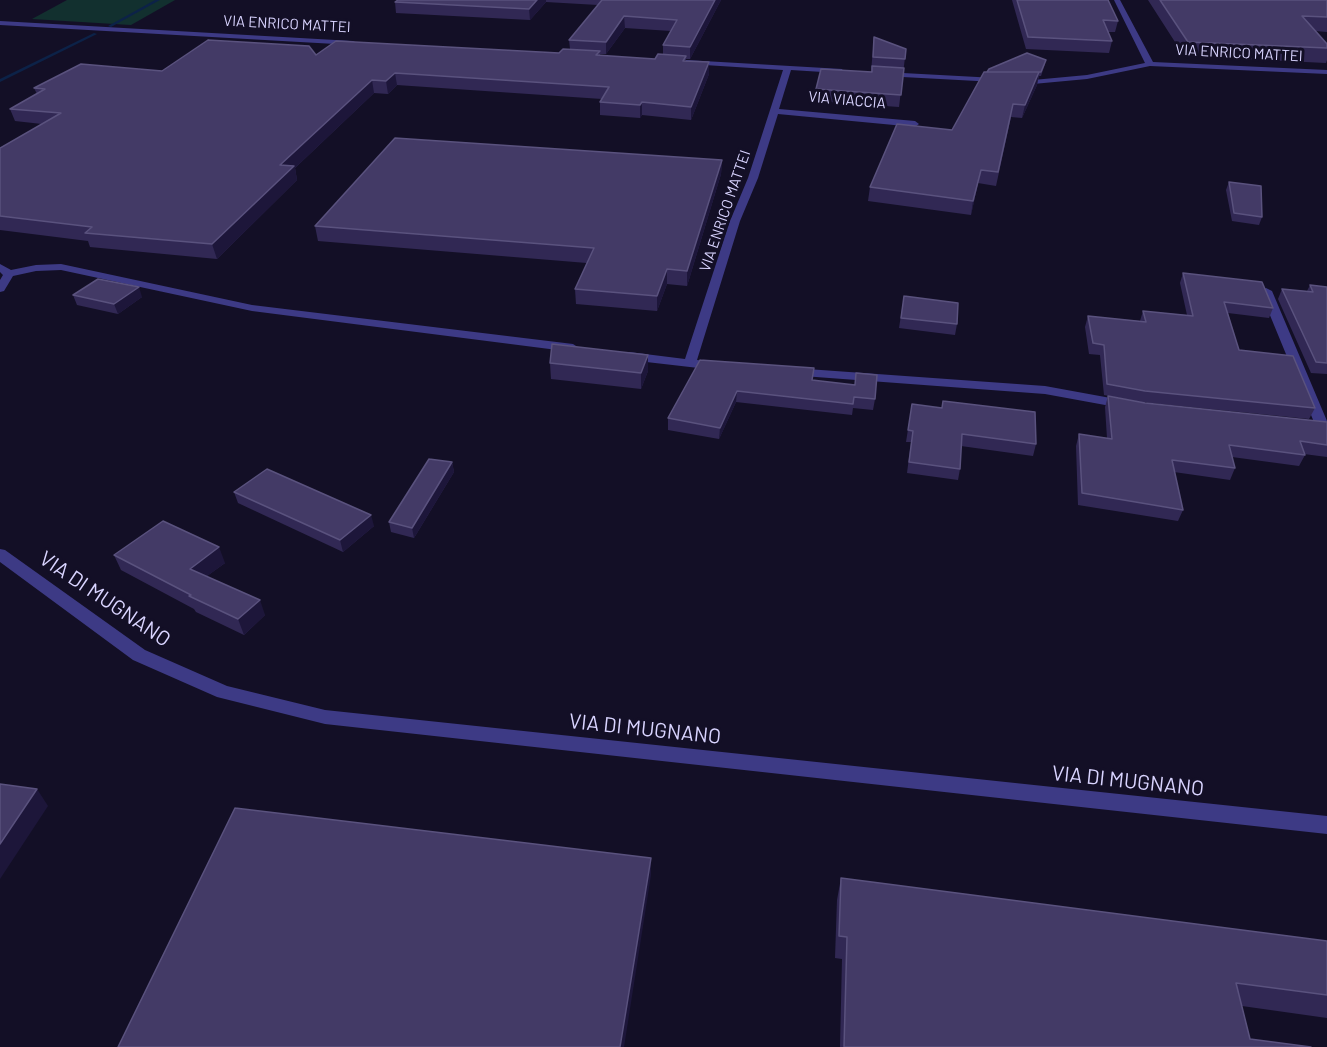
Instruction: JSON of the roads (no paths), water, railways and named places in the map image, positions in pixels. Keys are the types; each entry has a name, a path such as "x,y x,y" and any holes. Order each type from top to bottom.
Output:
{"street":[{"name":"VIA ENRICO MATTEI","path":"1117,0 1150,64"},
{"name":"VIA ENRICO MATTEI","path":"0,23 368,44"},
{"path":"682,62 847,72"},
{"name":"VIA ENRICO MATTEI","path":"870,73 1033,82 1087,76 1150,64 1327,72"},
{"name":"VIA ENRICO MATTEI","path":"690,363 735,221 776,111 789,68"},
{"name":"VIA VIACCIA","path":"776,111 915,124"},
{"path":"0,289 4,271 62,267 252,308 586,350"},
{"path":"1266,291 1320,427"},
{"path":"620,354 725,366"},
{"path":"783,371 1045,390 1141,408"},
{"name":"VIA DI MUGNANO","path":"0,554 140,655 223,692 325,717 1327,825"}],"waterway":[{"path":"110,26 158,0"},
{"path":"0,81 95,34"}]}
